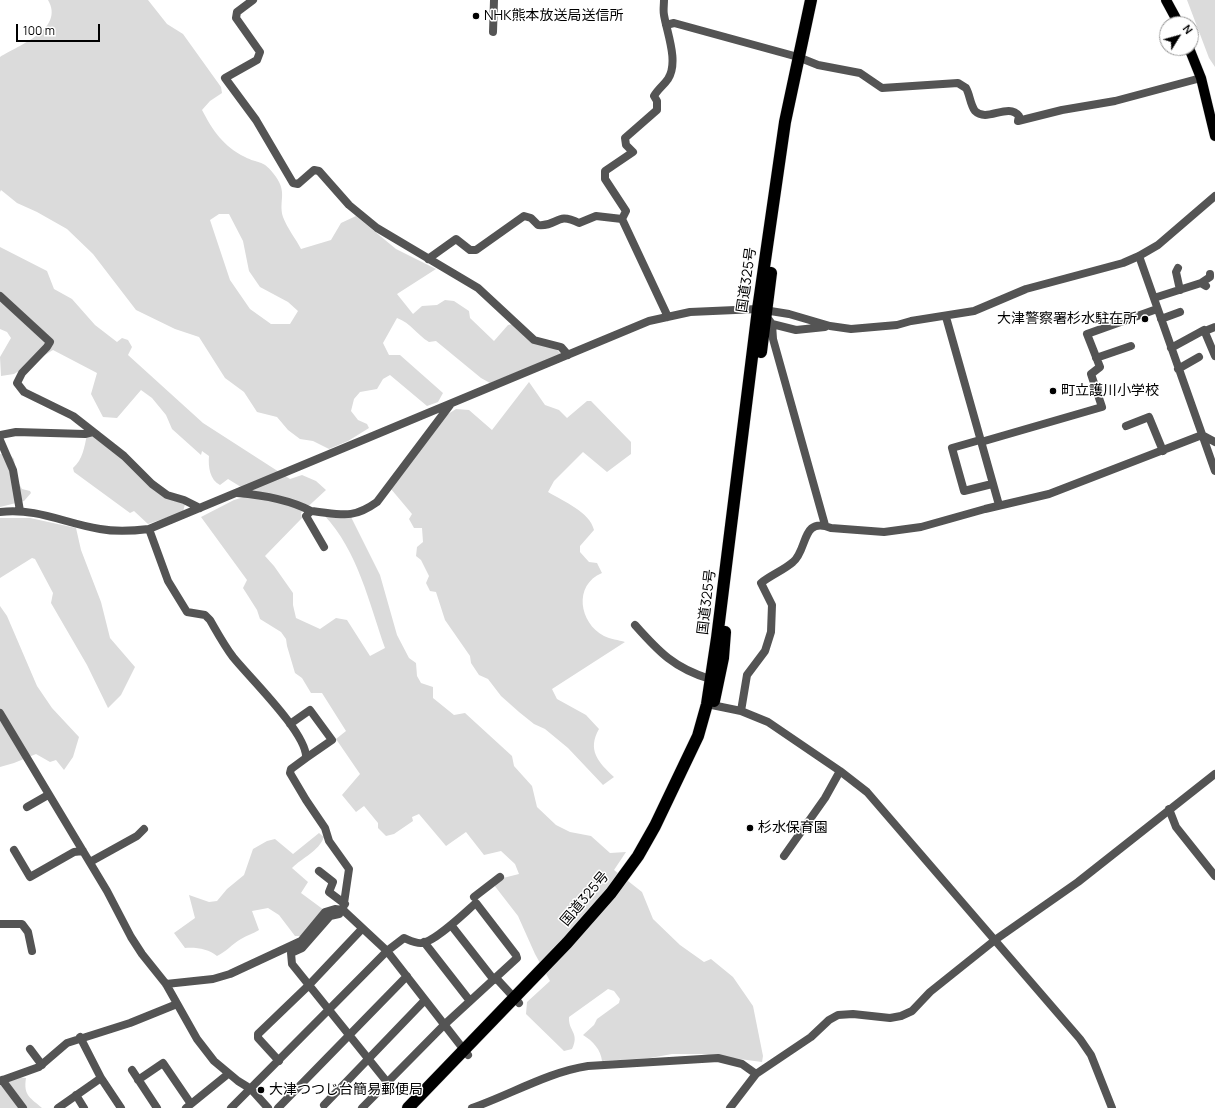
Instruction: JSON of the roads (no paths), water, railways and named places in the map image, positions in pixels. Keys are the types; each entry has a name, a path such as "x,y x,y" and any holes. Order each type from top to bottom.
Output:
{"highway":[{"name":"国道325号","path":"416,1108 517,1000 572,948 636,872 672,811 702,746 710,705 723,658 791,123 811,0"},
{"name":"国道325号","path":"801,58 817,0"},
{"name":"国道325号","path":"710,705 710,679 766,315"},
{"name":"国道325号","path":"408,1108 466,1053"}],"main road":[{"path":"1166,0 1175,16"},
{"path":"1192,56 1201,78 1215,136"}],"street":[{"path":"253,0 237,12 236,18 260,52 257,60 225,78 256,120 292,183 298,184 314,170 319,171 349,205 377,228 478,288 534,340 561,347 568,355"},
{"path":"493,32 494,0"},
{"path":"622,219 626,211 605,179 605,172 633,152 626,145 625,138 657,110 657,102 654,96 658,89 668,79 672,69 671,41 663,14 664,0"},
{"path":"666,25 674,23 801,58 818,65 860,73 882,88 958,83 966,88 972,105 978,114 983,115 1012,111 1020,116 1018,121 1062,110 1115,101 1201,78"},
{"path":"0,512 20,511 40,513 100,530 118,532 149,529 649,321 690,312 766,315 851,330 946,317 974,311 1026,289 1123,263 1139,256 1158,245 1215,196"},
{"path":"428,259 456,239 470,250 476,250 524,216 531,218 538,225 546,226 562,217 568,217 579,222 596,216 622,219"},
{"path":"622,219 668,317"},
{"path":"1139,256 1215,471"},
{"path":"1178,268 1176,272 1180,290"},
{"path":"1153,297 1203,285 1210,277 1210,274"},
{"path":"1151,276 1155,290 1153,297"},
{"path":"0,296 50,342 50,344 22,373 17,383 18,387 24,392 73,416 124,456 167,495 184,500 200,508"},
{"path":"992,484 964,491 952,448 1102,407 1091,374 1100,367 1087,334 1157,309"},
{"path":"1161,319 1180,312"},
{"path":"766,315 796,330 830,326"},
{"path":"766,315 825,525"},
{"path":"946,317 999,505"},
{"path":"1171,348 1204,330 1205,332 1215,327"},
{"path":"1205,332 1215,356"},
{"path":"1096,358 1131,346"},
{"path":"1178,369 1199,357"},
{"path":"236,493 279,499 298,504 311,511 354,515 364,511 377,502 450,405"},
{"path":"1126,426 1149,417 1163,451"},
{"path":"0,435 16,432 85,434 93,432"},
{"path":"741,711 747,675 765,651 771,632 772,604 761,582 793,563 800,555 806,534 810,529 825,525 831,528 859,530 904,530 921,528 999,505 1049,494 1202,436 1215,442"},
{"path":"0,440 13,470 20,511"},
{"path":"311,511 306,516 324,547"},
{"path":"149,529 168,581 187,612 205,615 210,620 233,656 278,706 304,746 306,758"},
{"path":"635,624 659,652 691,673 710,679"},
{"path":"710,705 741,711 759,718 777,728 840,771 867,792 879,804 1080,1039 1091,1055 1112,1108"},
{"path":"290,724 310,710 332,740 291,769 290,773 325,828 329,841 349,869 344,907"},
{"path":"0,714 90,862 131,937 166,984 197,1039 214,1061 228,1074 251,1089 268,1108"},
{"path":"784,856 825,798 840,771"},
{"path":"730,1108 756,1074 811,1037 829,1020 838,1015 853,1014 890,1018 901,1016 912,1011 930,992 995,940 1078,882 1215,774"},
{"path":"27,807 48,795"},
{"path":"1169,810 1176,827 1215,876"},
{"path":"90,862 138,836 144,829"},
{"path":"14,850 30,877 74,852 83,851"},
{"path":"319,871 333,882 329,892 387,951 466,1053"},
{"path":"231,1108 387,951 404,938 421,944 451,925 474,897 500,878"},
{"path":"362,1108 444,1025 517,958 474,897"},
{"path":"166,984 213,979 230,974 301,941 325,912 344,907"},
{"path":"369,934 360,930 342,915 336,914 330,916 302,948 291,953 292,964 387,1082"},
{"path":"0,924 22,924 28,932 32,951"},
{"path":"451,925 495,979 517,1000"},
{"path":"279,1061 258,1038 258,1034 309,985 360,930"},
{"path":"424,942 470,1001"},
{"path":"278,1108 407,976"},
{"path":"324,1107 425,1000"},
{"path":"20,1107 1,1080 42,1065 67,1043 130,1023 178,1004"},
{"path":"80,1038 101,1078 121,1108"},
{"path":"30,1049 42,1065"},
{"path":"472,1108 578,1067 718,1058 742,1064 756,1074"},
{"path":"138,1080 163,1063 189,1106 228,1074"},
{"path":"132,1070 157,1108"},
{"path":"58,1108 101,1078"},
{"path":"76,1095 84,1108"}],"place":[{"name":"NHK熊本放送局送信所","path":"476,16"},
{"name":"大津警察署杉水駐在所","path":"1145,319"},
{"name":"町立護川小学校","path":"1053,391"},
{"name":"杉水保育園","path":"750,828"},
{"name":"大津つつじ台簡易郵便局","path":"261,1090"}]}
